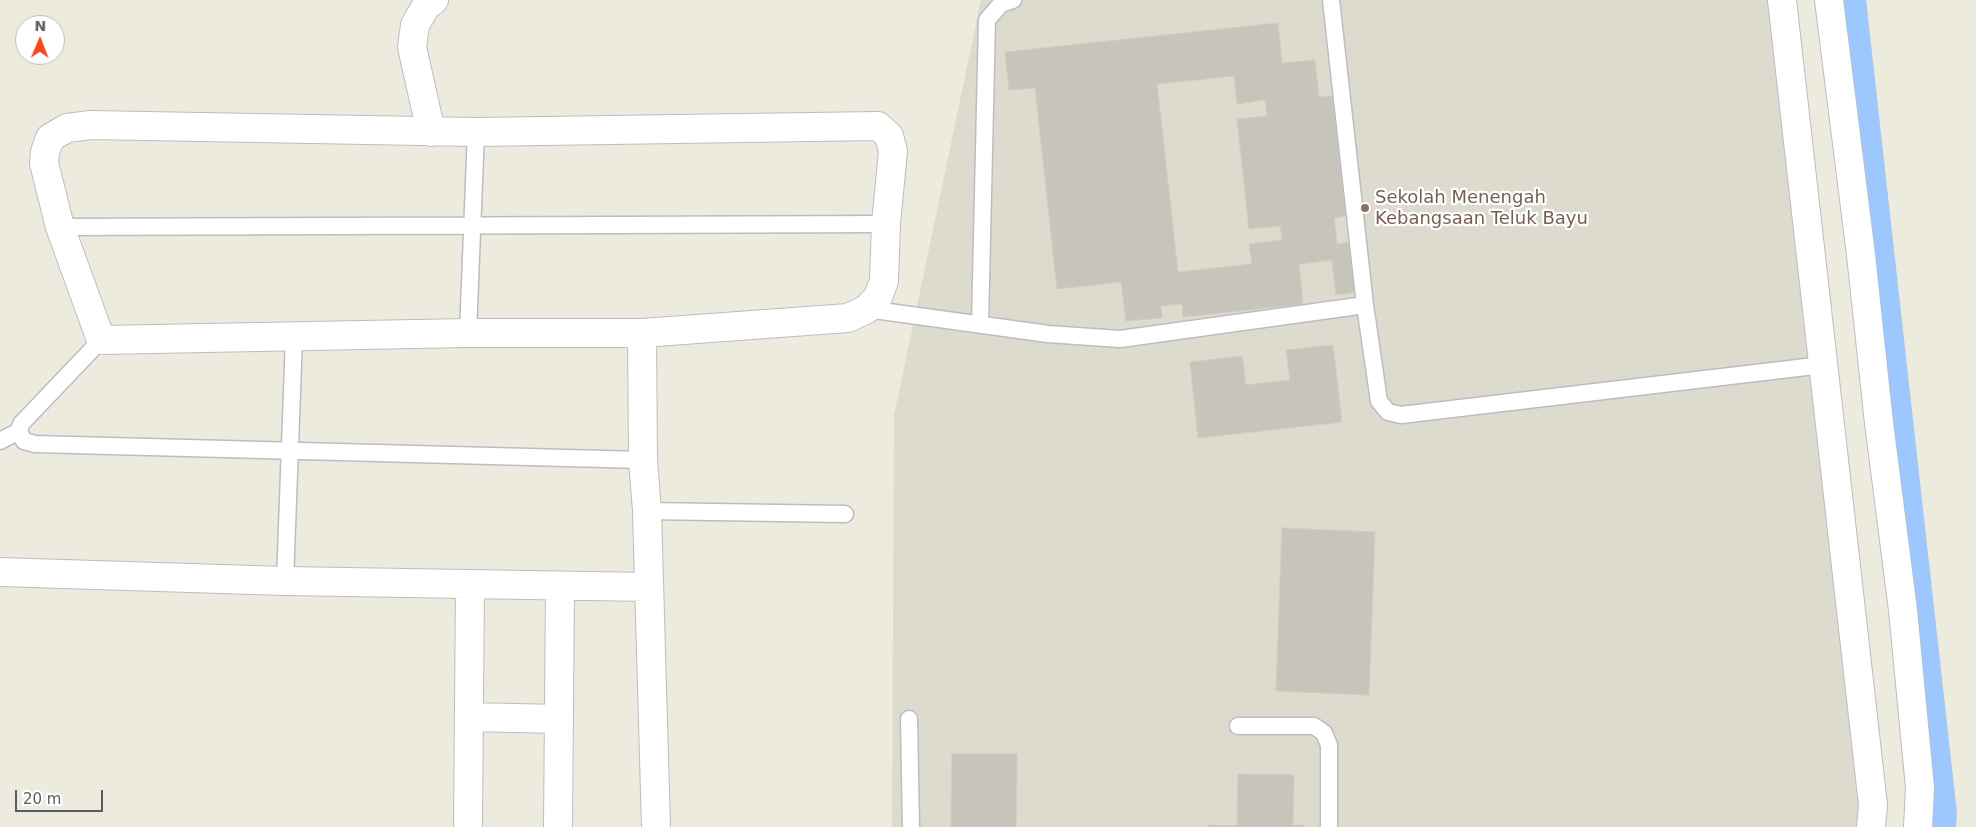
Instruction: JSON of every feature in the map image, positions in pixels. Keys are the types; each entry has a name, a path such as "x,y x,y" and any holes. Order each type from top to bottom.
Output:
{"street":[{"path":"431,132 412,47 415,26 426,6 434,0"},
{"path":"1782,0 1873,805 1871,827"},
{"path":"1829,0 1904,620 1919,778 1918,827"},
{"path":"91,125 431,132 878,126 888,136 893,151 886,224 884,281 878,297 867,309 848,318 642,333 468,333 101,340 60,227 44,163 45,152 50,138 67,128 91,125"},
{"path":"642,333 643,460 647,511 656,827"},
{"path":"0,572 285,581 649,587"},
{"path":"468,827 470,584"},
{"path":"558,827 560,586"},
{"path":"469,717 559,719"}],"lane":[{"path":"980,325 987,20 1001,4 1013,0"},
{"path":"1331,0 1365,305 1379,401 1388,412 1401,415 1823,365"},
{"path":"468,333 476,132"},
{"path":"60,227 886,224"},
{"path":"867,309 1048,334 1120,338 1365,305"},
{"path":"285,581 294,337"},
{"path":"101,340 21,424 19,431 24,441 35,444 643,460"},
{"path":"0,441 19,431"},
{"path":"647,511 845,514"},
{"path":"909,719 910,827"},
{"path":"1238,726 1314,726 1324,733 1329,745 1329,827"}],"shaded area":[{"name":"Sekolah Menengah Kebangsaan Teluk Bayu","path":"981,0 1769,0 1860,811 1859,827 892,827 894,416"}],"building":[{"path":"1278,23 1282,63 1315,60 1319,97 1333,96 1346,216 1334,218 1337,244 1351,242 1357,292 1336,295 1332,260 1299,264 1303,304 1183,317 1182,304 1161,306 1162,318 1126,321 1121,282 1057,289 1035,88 1009,90 1005,52","holes":["1234,76 1237,104 1265,100 1267,116 1237,119 1249,229 1280,226 1282,240 1249,244 1252,264 1178,272 1157,84"]},
{"path":"1333,345 1342,422 1198,438 1190,362 1242,356 1246,385 1290,380 1286,350"},
{"path":"1282,528 1375,532 1369,695 1276,691"},
{"path":"952,754 1017,754 1016,827 951,827"},
{"path":"1238,774 1294,775 1293,825 1303,825 1303,827 1208,827 1208,825 1237,826"}],"waterway":[{"path":"1851,0 1942,814 1941,827"}],"place":[{"name":"Sekolah Menengah Kebangsaan Teluk Bayu","path":"1365,208"}]}
